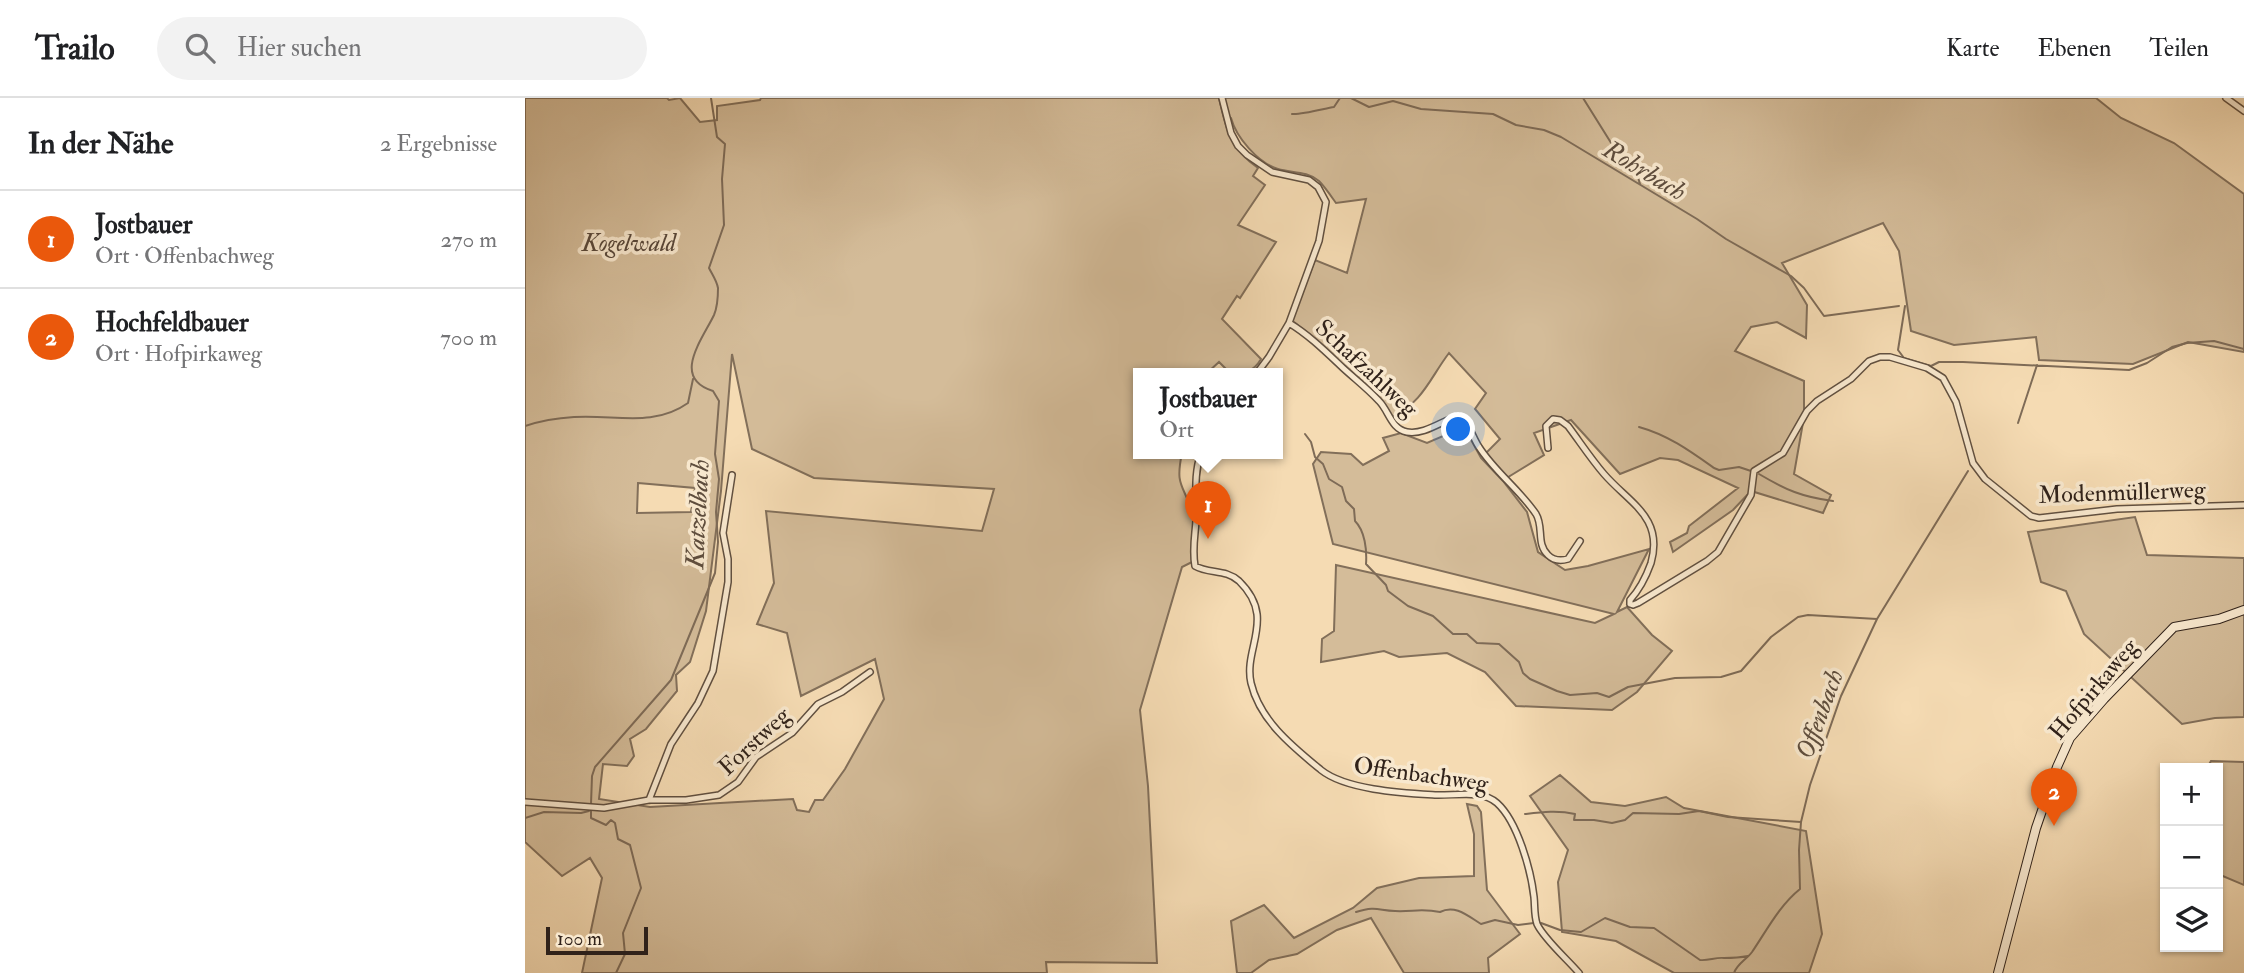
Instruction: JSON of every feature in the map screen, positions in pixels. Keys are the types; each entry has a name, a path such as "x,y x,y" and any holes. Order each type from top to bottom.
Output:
{"street":[{"path":"1222,98 1231,133 1238,146 1272,172 1310,180 1318,187 1326,202 1319,242 1289,323 1261,368"},
{"path":"2226,98 2244,111"},
{"name":"Schafzahlweg","path":"1289,323 1308,336 1380,401 1392,422 1401,430 1422,432 1441,421 1458,416 1463,419 1478,446 1499,474 1535,513 1540,524 1541,543 1550,557 1568,559 1580,541"},
{"name":"Modenmüllerweg","path":"1548,447 1546,426 1553,419 1560,420 1647,519 1654,534 1653,556 1645,579 1630,600 1629,603 1633,606 1718,552 1751,495 1754,471 1783,453 1811,406 1851,379 1869,361 1880,357 1927,368 1943,378 1956,402 1973,463 1985,479 2031,516 2039,518 2117,509 2244,505"},
{"name":"Offenbachweg","path":"1200,459 1195,477 1195,566 1224,572 1235,578 1244,586 1254,603 1258,616 1258,633 1251,681 1254,694 1273,726 1329,776 1342,781 1379,789 1473,795 1495,801 1520,841 1526,858 1538,925 1579,973"},
{"path":"649,800 671,744 698,703 713,671 728,582 728,559 723,533 731,475"},
{"name":"Hofpirkaweg","path":"1998,973 2036,828 2057,766 2070,738 2174,627 2219,619 2244,610"},
{"name":"Forstweg","path":"525,802 604,808 649,800 711,797 729,790 756,757 792,733 818,704 842,692 870,672"}],"green space":[{"name":"Kogelwald","path":"525,98 680,98 700,122 717,120 717,106 761,98 1219,98 1224,120 1235,146 1258,168 1253,176 1265,185 1238,225 1276,242 1240,298 1237,296 1222,319 1261,359 1255,367 1225,368 1219,362 1212,368 1133,368 1133,459 1181,459 1180,479 1192,511 1194,530 1192,562 1182,567 1140,710 1148,786 1157,963 1046,962 1047,973 582,973 602,878 590,858 562,876 525,842","holes":["732,354 752,449 814,478 994,489 982,531 766,511 774,583 757,624 787,633 801,696 875,659 884,699 845,769 823,800 815,800 809,812 797,810 793,799 650,807 599,799 603,764 627,766 634,756 630,739 646,729 677,691 676,675 690,662 706,611 721,491","638,483 695,488 691,512 637,513"]},
{"path":"1224,98 2096,98 2121,118 2174,143 2244,194 2244,352 2188,342 2133,364 2039,360 2036,337 1954,345 1911,331 1899,251 1883,223 1782,263 1807,305 1806,338 1777,322 1751,327 1735,351 1804,381 1804,417 1794,474 1831,495 1823,513 1751,491 1733,510 1673,552 1670,542 1687,533 1689,526 1738,488 1678,460 1660,458 1620,474 1571,420 1534,433 1544,455 1505,479 1485,454 1500,439 1475,409 1486,393 1449,353 1419,397 1392,417 1314,338 1292,320 1315,260 1347,273 1366,199 1336,203 1314,178 1270,166 1243,141 1231,118 1227,117"},
{"path":"1464,427 1481,458 1527,512 1538,552 1565,570 1649,549 1617,612 1627,607 1652,635 1672,651 1637,692 1612,710 1516,706 1485,672 1447,653 1399,657 1384,651 1321,662 1322,639 1334,631 1336,565 1595,623 1614,614 1333,544 1313,464 1321,452 1351,454 1363,465 1389,451 1383,438 1401,433 1427,443"},
{"path":"2135,517 2147,555 2244,558 2244,717 2215,718 2182,724 2084,634 2066,591 2041,582 2028,532"},
{"path":"2244,762 2244,885 2223,876 2223,763 2210,763"},
{"path":"1560,775 1591,802 1625,806 1666,797 1684,808 1806,831 1822,934 1809,973 1674,973 1616,941 1562,932 1558,882 1568,850 1530,796"},
{"path":"1467,804 1477,806 1481,812 1487,890 1520,934 1488,958 1489,973 1404,973 1371,918 1337,930 1297,954 1269,960 1251,973 1237,973 1231,921 1264,905 1294,938 1353,908 1377,888 1419,878 1474,876 1474,834"}],"waterway":[{"name":"Katzelbach","path":"591,804 595,767 671,680 715,573 719,479 715,454 719,401 713,391 700,385 692,368 697,347 716,309 718,288 709,268 724,225 722,179 725,144 717,137 711,98"},
{"name":"Rohrbach","path":"1292,114 1334,107 1340,98"},
{"name":"Rohrbach","path":"1351,98 1369,107 1393,101 1421,109 1493,114 1516,125 1544,130 1561,137 1791,276 1804,288 1824,316 1899,306"},
{"path":"1583,98 1618,154 1637,174 1640,184"},
{"name":"Rohrbach","path":"1905,306 1898,350 1904,358 1931,366 1939,362 1963,362 2129,370 2147,363 2172,347 2187,343 2214,341 2244,349"},
{"name":"Offenbach","path":"2018,423 2037,365"},
{"path":"525,426 568,417 647,418 661,415 688,403 693,379"},
{"path":"1639,427 1669,439 1719,470 1739,467 1751,471"},
{"path":"1305,434 1329,479 1342,487 1346,501 1354,509 1355,521 1365,541 1366,564 1386,585 1388,591 1408,606 1433,616 1453,634 1467,634 1477,643 1499,644 1519,662 1523,673 1530,679 1557,691 1570,695 1597,693 1609,697 1628,687 1675,678 1721,677 1741,671 1771,637 1798,617 1808,615 1877,619"},
{"name":"Offenbach","path":"1734,973 1780,911 1800,889 1801,822 1810,785 1841,696 1877,619 1968,471"},
{"path":"1759,474 1795,492 1833,501"},
{"name":"Katzelbach","path":"591,809 591,818 606,825 611,820 615,823 618,839 630,845 641,888 623,933 625,954 616,973"},
{"path":"525,818 544,812 589,811"},
{"path":"1525,814 1562,812 1575,814 1574,820 1612,823 1625,820 1633,813 1679,814 1699,811 1728,817 1801,822"},
{"path":"1356,912 1372,909 1440,912 1451,909 1481,924 1495,920 1518,925 1534,923"},
{"path":"1541,923 1560,930 1581,932 1605,918 1630,927 1654,928 1700,960 1748,956"}],"place":[{"name":"Jostbauer","path":"1208,539"},
{"name":"Hochfeldbauer","path":"2054,826"}]}
